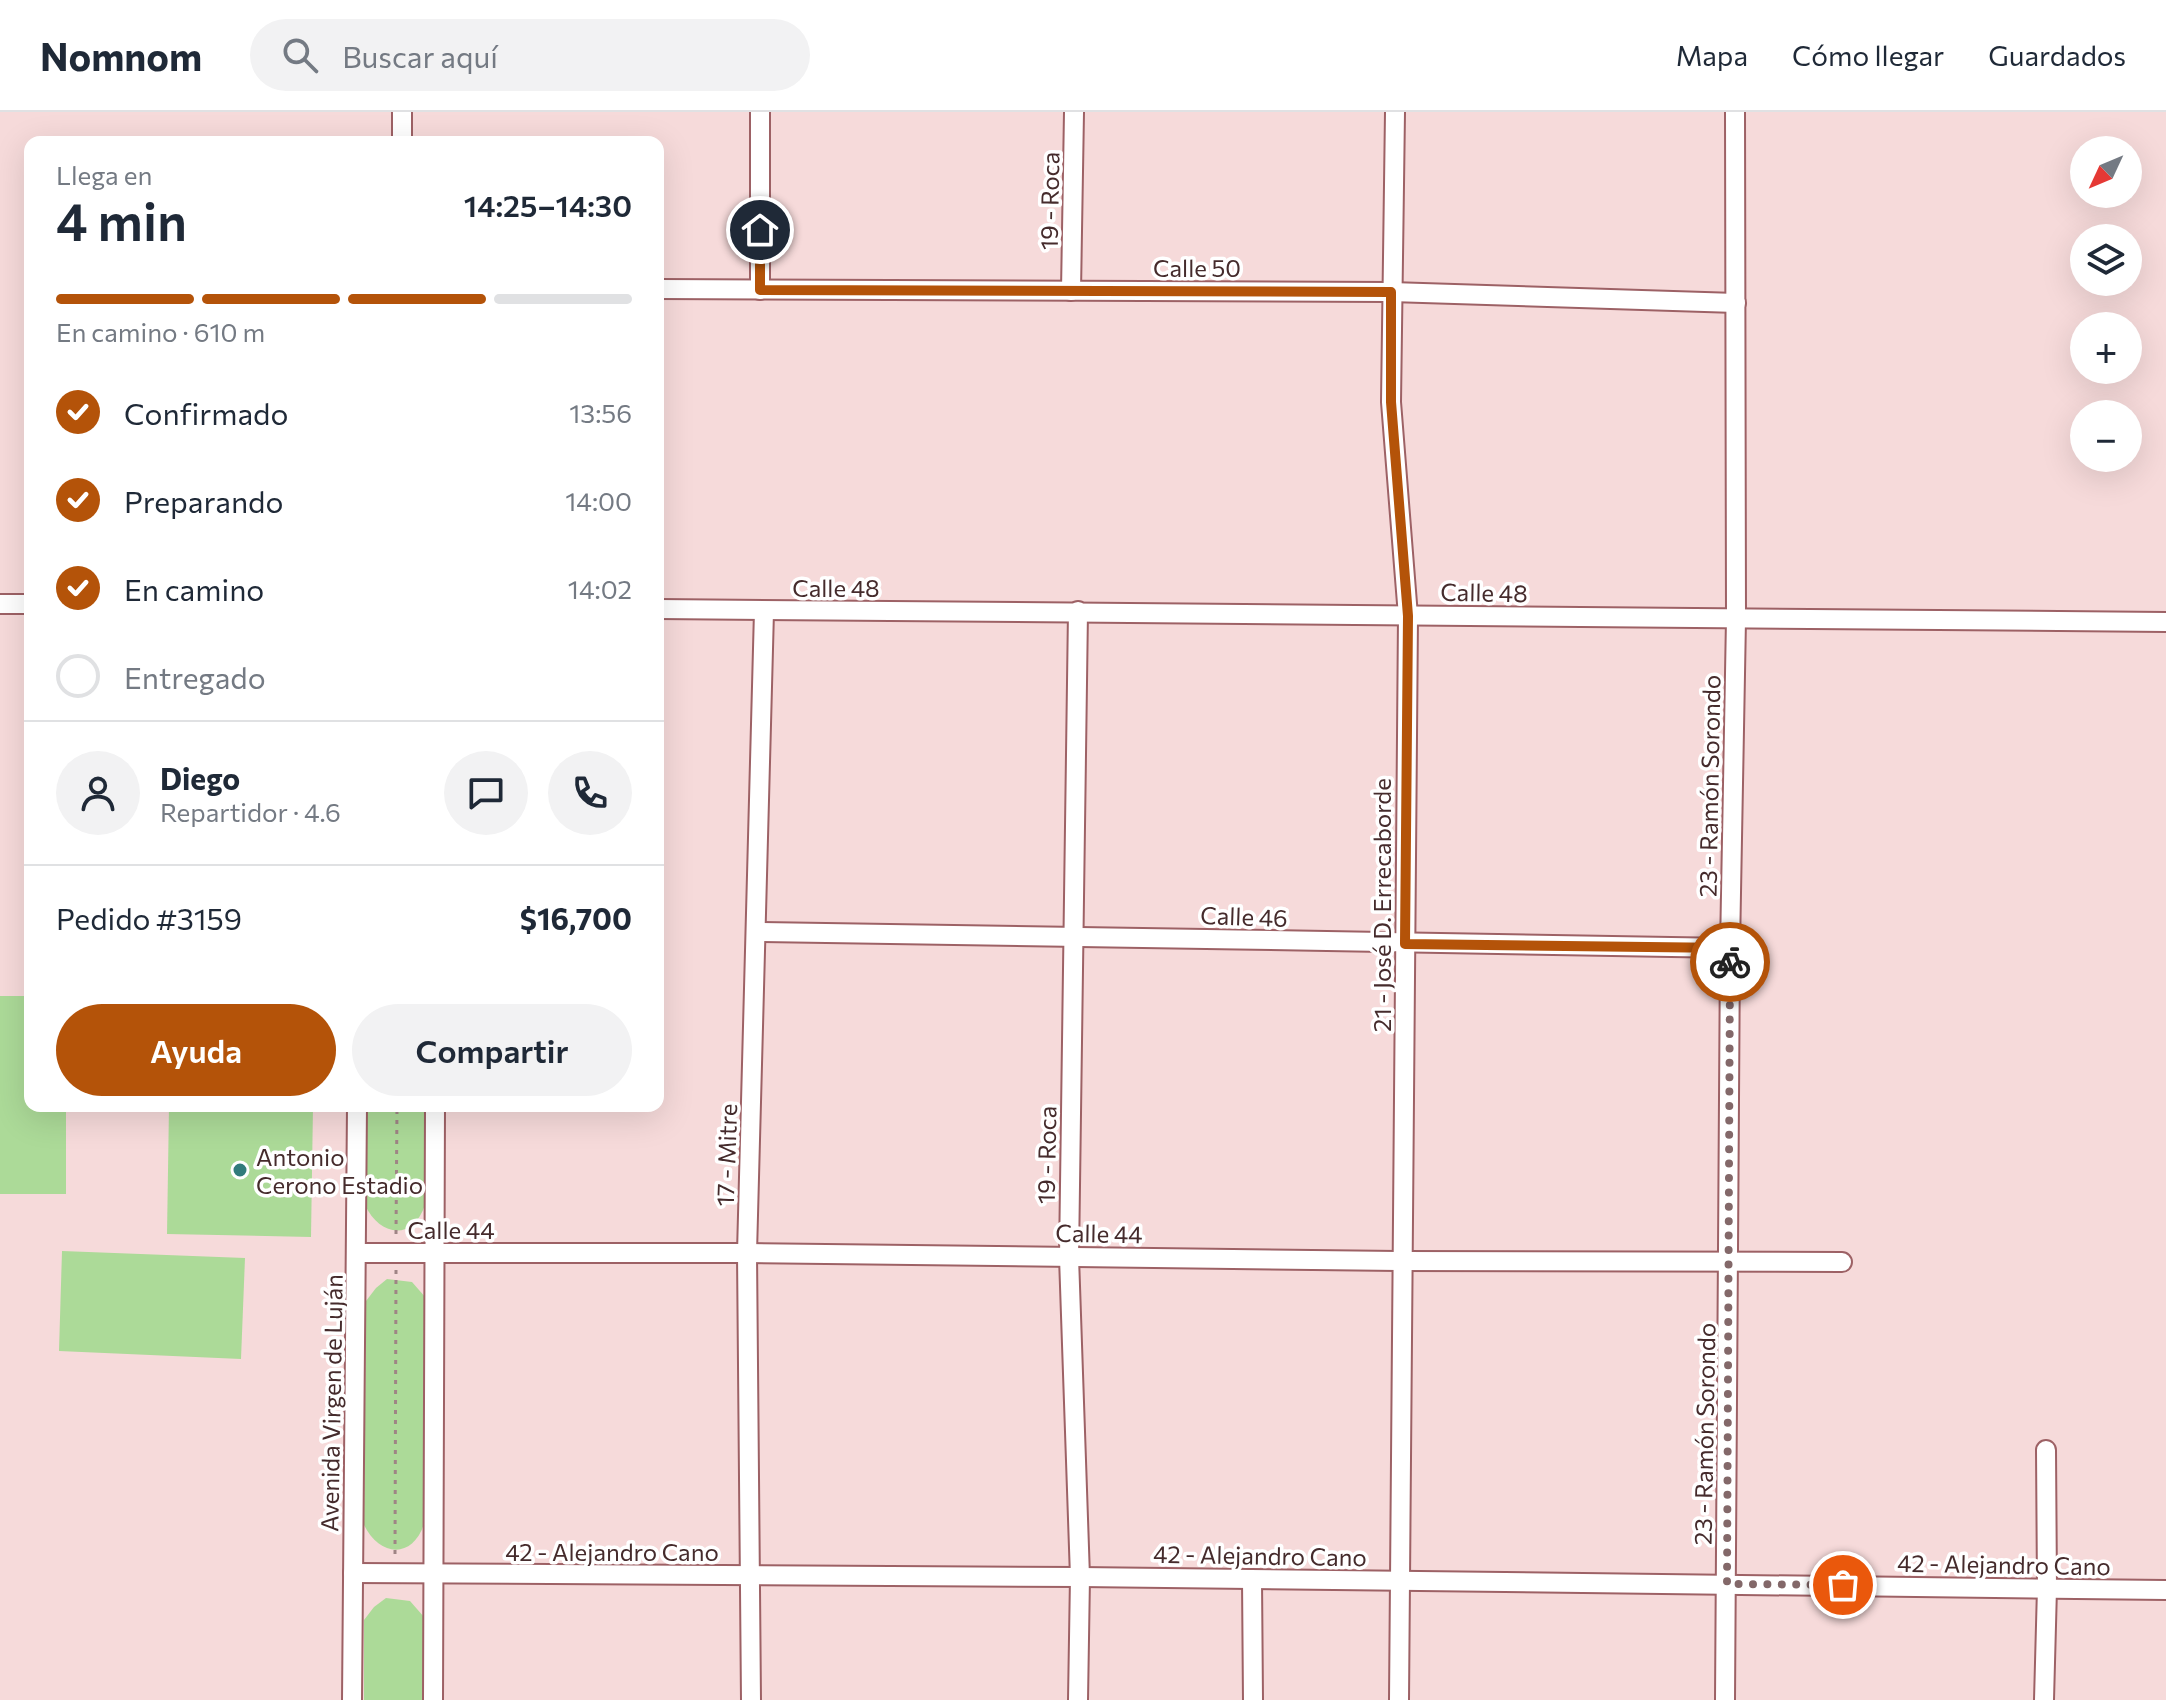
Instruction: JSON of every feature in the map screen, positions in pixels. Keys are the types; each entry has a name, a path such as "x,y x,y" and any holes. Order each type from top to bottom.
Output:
{"street":[{"path":"402,112 402,136"},
{"path":"760,112 760,290"},
{"name":"19 - Roca","path":"1071,291 1074,112"},
{"name":"21 - José D. Errecaborde","path":"1395,112 1391,402 1408,616 1399,1700"},
{"name":"23 - Ramón Sorondo","path":"1725,1700 1730,948 1736,619 1735,112"},
{"name":"Calle 50","path":"664,289 1391,292 1736,303"},
{"path":"0,604 24,604"},
{"name":"Calle 48","path":"664,609 2166,622"},
{"name":"17 - Mitre","path":"751,1700 747,1253 764,611"},
{"name":"19 - Roca","path":"1078,611 1069,1257 1080,1577 1078,1700"},
{"name":"Calle 46","path":"756,932 1730,948"},
{"name":"Avenida Virgen de Luján","path":"352,1700 357,1112"},
{"path":"433,1700 435,1112"},
{"name":"Calle 44","path":"356,1253 1842,1262"},
{"path":"2044,1700 2046,1450"},
{"name":"42 - Alejandro Cano","path":"353,1573 1080,1577 2166,1590"},
{"path":"1252,1580 1253,1700"}],"path":[{"path":"395,1573 397,1112"}],"green space":[{"path":"0,996 24,996 24,1112 66,1112 66,1194 0,1194"},
{"name":"Antonio Cerono Estadio","path":"169,1112 313,1112 311,1237 167,1234"},
{"path":"366,1112 426,1112 425,1205 420,1217 405,1229 387,1229 371,1216 365,1205"},
{"path":"62,1251 245,1258 241,1359 59,1351"},
{"path":"387,1279 412,1282 426,1298 424,1524 412,1544 395,1550 378,1543 364,1525 366,1301"},
{"path":"386,1598 410,1601 424,1617 424,1700 364,1700 364,1620"}],"way so far":[{"path":"1730,962 1727,1584 1843,1585"}],"place":[{"name":"Antonio Cerono Estadio","path":"240,1170"}],"route":[{"path":"760,230 760,290 1391,292 1391,402 1408,616 1405,944 1730,948 1730,962"}]}
